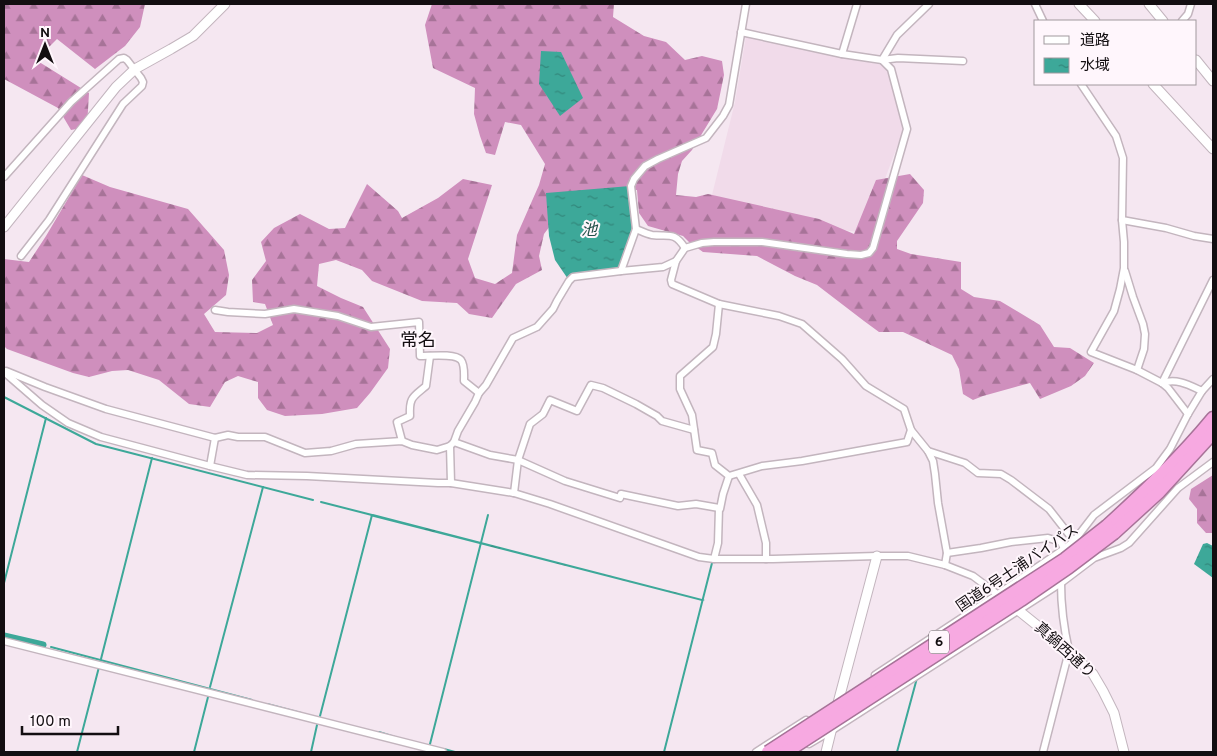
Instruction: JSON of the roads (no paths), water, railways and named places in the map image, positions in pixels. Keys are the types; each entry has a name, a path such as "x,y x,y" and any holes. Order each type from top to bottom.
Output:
{"highway":[{"path":"1184,451 1213,408"},
{"name":"国道6号土浦バイパス","path":"786,752 1069,567 1110,529 1199,436 1213,418"},
{"name":"国道6号土浦バイパス","path":"768,752 1110,529 1159,492 1210,437"}],"street":[{"path":"4,227 106,99 135,69 193,36 225,4"},
{"path":"621,271 636,229 631,186 634,179 644,166 706,138 729,105 746,4"},
{"path":"842,54 857,4"},
{"path":"882,60 897,36 930,4"},
{"path":"1035,4 1043,20"},
{"path":"1079,4 1094,20"},
{"path":"1149,4 1162,20"},
{"path":"1183,20 1188,14 1191,4"},
{"path":"741,32 842,54 882,60 898,58 963,61"},
{"path":"4,177 71,102 119,59 124,58 135,69 143,82 142,86 123,104 49,220 21,256"},
{"path":"882,60 890,69 907,129 873,248 869,253 861,255 847,254 762,242 702,243 685,248 676,261 671,280 672,284 719,304 779,316 802,324 842,359 866,386 904,409 911,430 928,451 933,461 947,552 945,565"},
{"path":"1197,61 1213,81"},
{"path":"1082,85 1116,136 1123,158 1122,220 1124,268 1114,311 1091,352 1137,370 1162,384 1168,388 1188,414"},
{"path":"1154,85 1213,149"},
{"path":"1122,220 1213,239"},
{"path":"636,229 650,235 673,236 685,248"},
{"path":"451,483 452,444 479,393 486,385 513,338 537,327 553,309 573,277 663,267 676,261"},
{"path":"1124,268 1143,324 1144,349 1137,370"},
{"path":"1162,384 1213,280"},
{"path":"719,304 713,347 680,376 680,389 692,415 697,450 712,453 715,465 730,476 762,466 802,461 907,442 911,430"},
{"path":"215,310 265,314 294,309 338,316 371,328 419,322 420,356 454,356 461,360 464,381 479,393"},
{"path":"402,441 397,422 410,416 410,402 426,386 430,356"},
{"path":"4,371 106,409 215,438 228,435 265,436 305,453 331,451 356,444 402,441 437,450 452,444 490,455 518,460 565,481 620,498 621,494 678,506 696,504 719,508"},
{"path":"4,371 42,405 68,424 101,437 247,475 451,483 514,494 550,504 699,557 714,560 908,556 945,565 973,576 1018,610"},
{"path":"756,752 998,594 1074,541 1094,515 1156,468 1170,450 1202,391 1213,379"},
{"path":"1162,384 1169,381 1181,382 1202,391"},
{"path":"514,494 518,460 530,424 543,414 550,400 577,411 591,385 603,388 636,404 662,421 694,430"},
{"path":"210,466 215,438"},
{"path":"928,451 965,463 978,473 1001,474 1011,480 1049,509 1074,541"},
{"path":"797,752 1061,583 1094,558 1129,543 1178,488 1213,462"},
{"path":"739,474 757,506 766,543 766,559"},
{"path":"714,560 718,543 719,508 730,476"},
{"path":"947,552 1048,538 1061,542 1064,549"},
{"path":"826,752 877,556"},
{"path":"1043,752 1069,651 1061,598 1061,583"},
{"name":"真鍋西通り","path":"1018,610 1069,651 1093,674 1114,712 1124,752"},
{"path":"4,641 443,752"}],"water":[{"path":"541,51 561,52 583,98 560,116 539,84"},
{"name":"池","path":"630,186 634,229 620,269 568,279 555,260 549,236 546,193"},
{"path":"373,514 705,600 702,601 370,516"},
{"path":"1207,543 1213,546 1213,578 1194,564 1203,544"}],"waterway":[{"path":"4,397 96,444 313,500"},
{"path":"4,583 46,418"},
{"path":"101,659 152,458"},
{"path":"210,687 263,487"},
{"path":"321,502 372,515"},
{"path":"320,716 372,515"},
{"path":"430,744 488,515"},
{"path":"664,752 712,563"},
{"path":"4,636 43,645"},
{"path":"51,647 252,700"},
{"path":"77,752 99,667"},
{"path":"897,752 917,678"},
{"path":"194,752 208,697"},
{"path":"267,704 301,713"},
{"path":"311,752 317,725"},
{"path":"379,732 398,738"},
{"path":"444,749 455,752"}],"district":[{"name":"常名","path":"418,341"}]}
